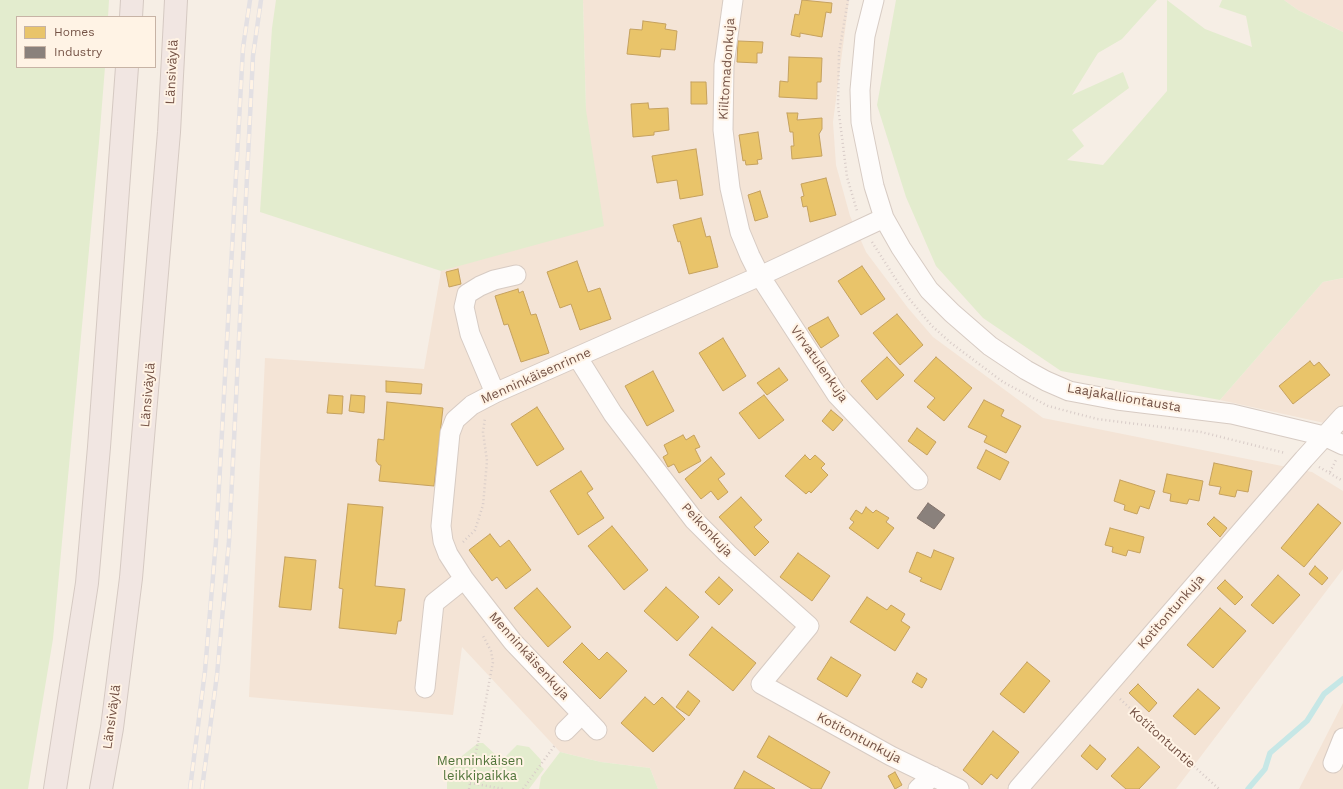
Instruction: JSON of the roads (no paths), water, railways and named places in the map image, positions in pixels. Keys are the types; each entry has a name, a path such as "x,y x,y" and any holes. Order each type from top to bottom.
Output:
{"highway":[{"path":"131,16 132,0"},
{"name":"Länsiväylä","path":"101,789 112,728 131,578 168,148 176,0"},
{"path":"55,789 87,583 99,447 127,68"}],"street":[{"name":"Kiiltomadonkuja","path":"733,0 724,65 723,130 730,188 740,232 760,276"},
{"name":"Laajakalliontausta","path":"874,0 865,36 860,90 861,122 866,152 874,186 884,218 901,248 934,295 990,346 1046,382 1070,391 1232,414 1324,436 1343,445"},
{"name":"Menninkäisenrinne","path":"464,579 448,554 443,541 441,526 452,426 455,420 467,409 495,393 578,358 884,218"},
{"path":"495,393 470,334 464,308 467,294 494,280 516,275"},
{"name":"Virvatulenkuja","path":"760,276 837,395 918,480"},
{"name":"Peikonkuja","path":"578,358 613,414 694,520 728,554 809,626 761,684"},
{"name":"Kotitontunkuja","path":"1018,789 1343,416"},
{"path":"425,688 434,603 464,579"},
{"name":"Menninkäisenkuja","path":"464,579 513,642 597,730"},
{"name":"Kotitontunkuja","path":"761,684 884,752 959,789"},
{"path":"565,731 582,714"},
{"path":"1334,763 1343,738"},
{"path":"918,789 933,776"}],"waterway":[{"path":"1248,789 1265,769 1270,753 1307,721 1324,694 1343,679"}],"railway":[{"path":"190,789 205,671 216,541 243,48 250,0"},
{"path":"202,789 217,675 229,541 253,56 261,0"}],"park label":[{"name":"Menninkäisen leikkipaikka","path":"480,768"}]}
